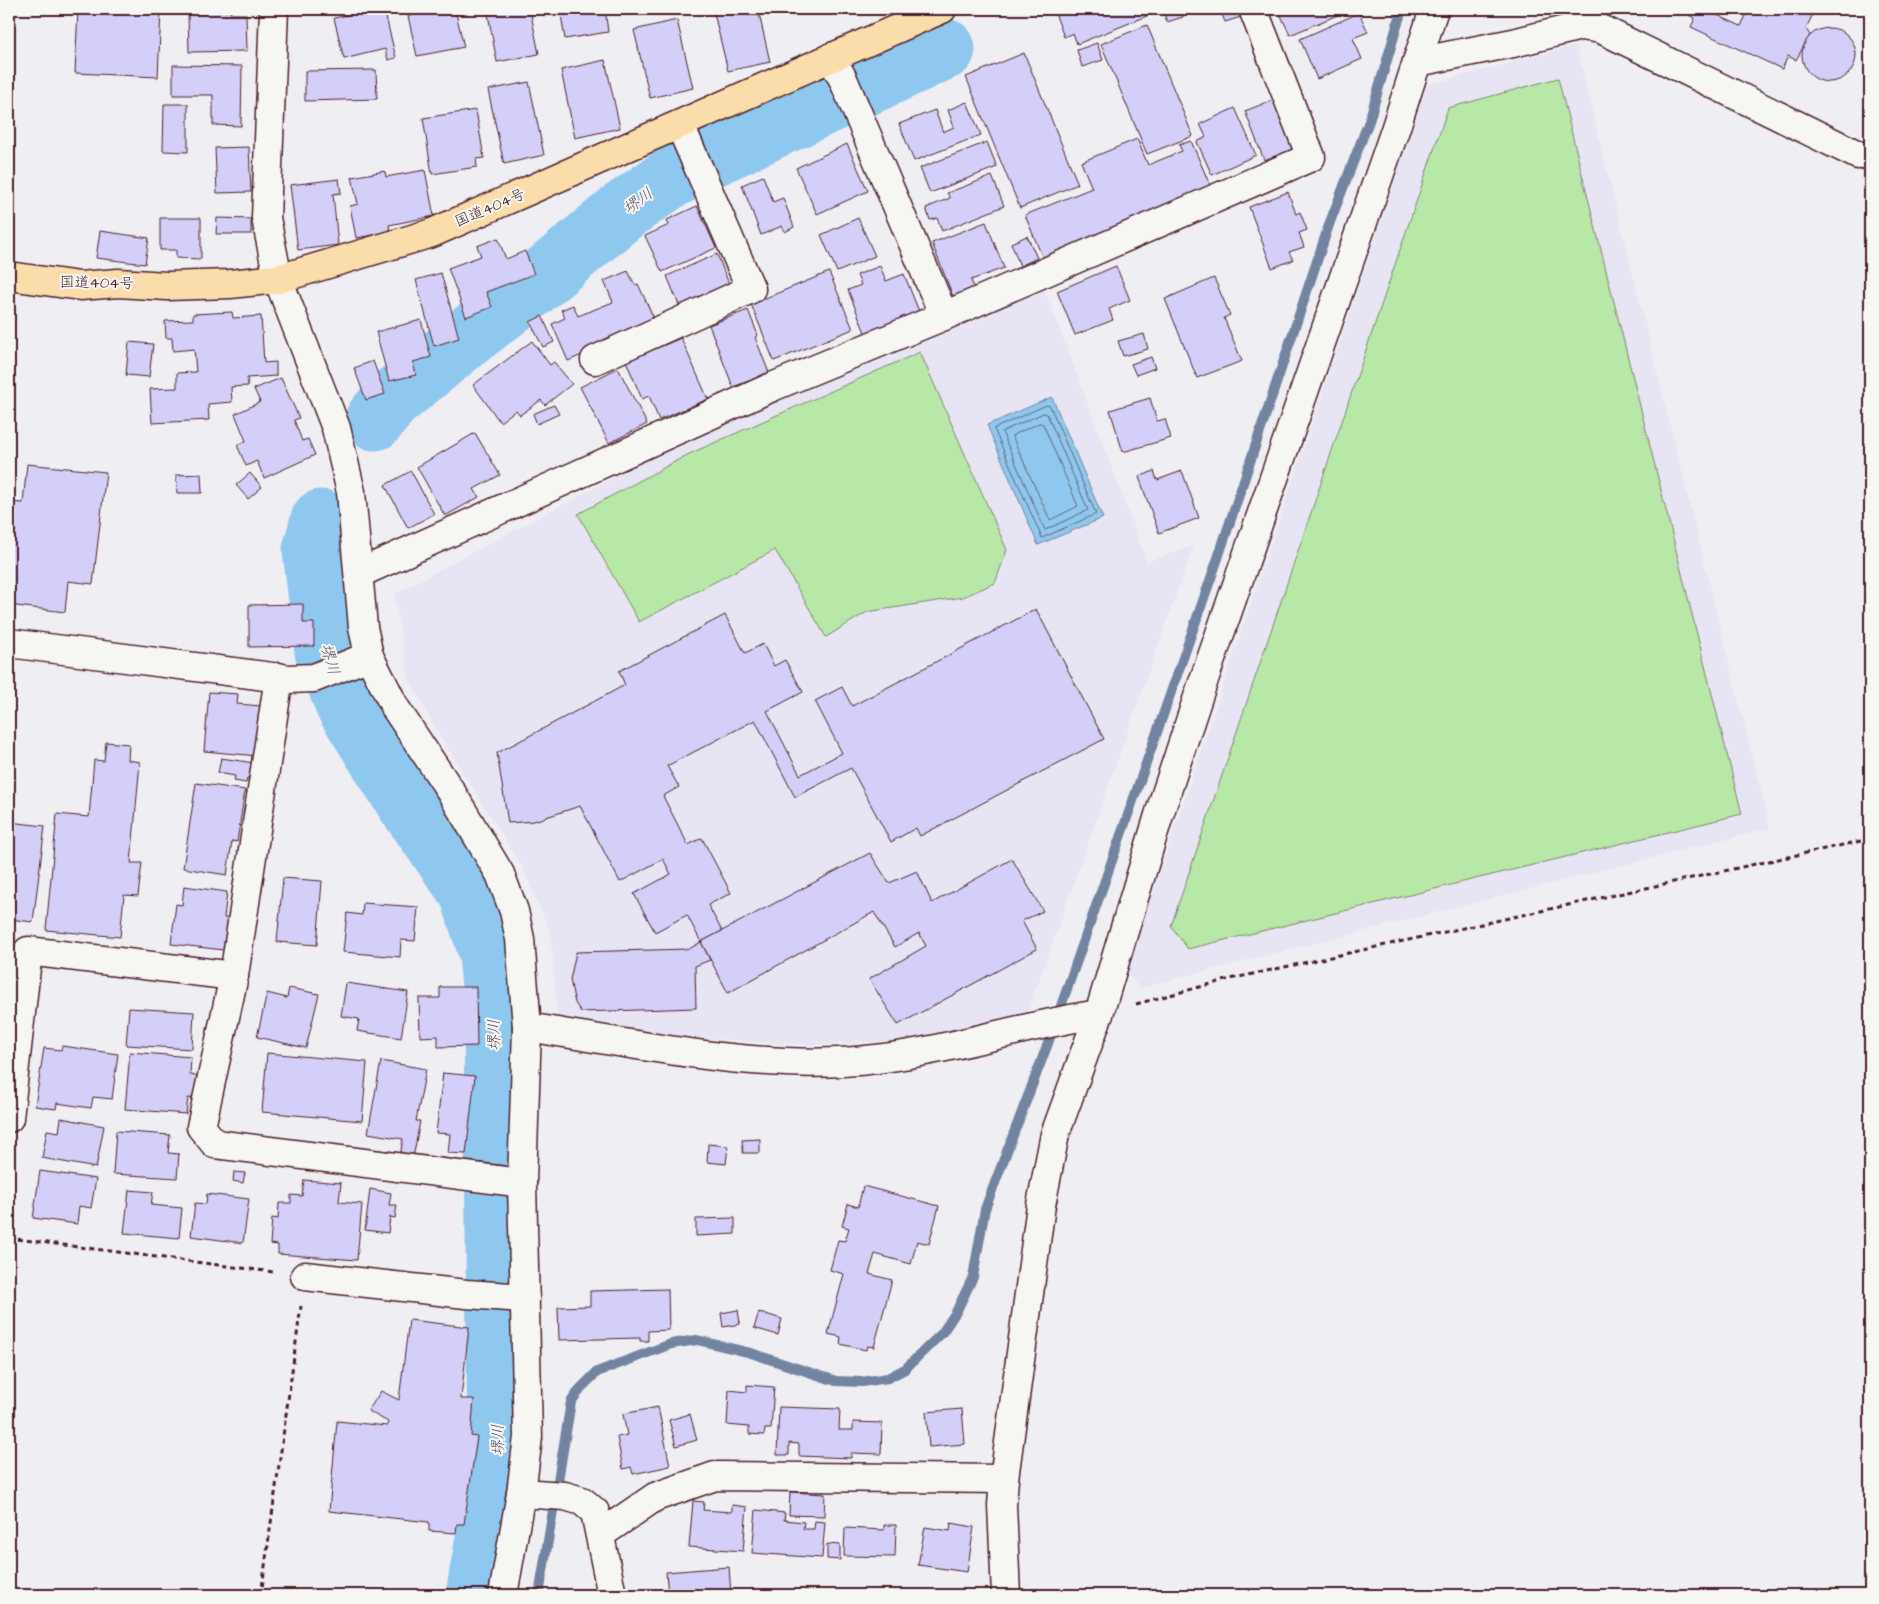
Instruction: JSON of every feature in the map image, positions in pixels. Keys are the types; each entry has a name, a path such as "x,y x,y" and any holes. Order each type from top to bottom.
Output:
{"highway":[{"name":"国道404号","path":"9,276 80,286 118,283 167,286 230,284 278,279 432,233 680,125 842,80 942,9"}],"street":[{"path":"274,9 266,218 278,279 336,428 351,492 360,573 363,627 369,656 396,709 450,790 500,874 514,911 520,939 527,1027 522,1183 528,1437 522,1493 503,1595"},
{"path":"360,573 772,387 944,316 1311,157 1253,9"},
{"path":"1006,1595 1002,1505 1004,1479 1042,1205 1055,1134 1099,1014 1159,815 1196,703 1395,130 1434,9"},
{"path":"1417,62 1513,43 1581,26 1601,29 1858,155"},
{"path":"842,80 944,316"},
{"path":"595,360 751,289 704,176 680,125"},
{"path":"9,643 279,677 314,678 369,656"},
{"path":"279,677 234,976 201,1126 215,1144 522,1183"},
{"path":"9,1118 28,951 234,976"},
{"path":"527,1027 720,1056 808,1062 876,1060 1099,1014"},
{"path":"305,1276 466,1294 525,1298"},
{"path":"601,1534 655,1496 715,1476 1004,1479"},
{"path":"522,1493 565,1496 582,1501 595,1512 612,1595"}],"path":[{"path":"1099,1014 1230,979 1870,839"},
{"path":"9,1238 305,1276 261,1595"}],"shaded area":[{"path":"1576,45 1770,828 1139,988 1126,971 1427,85"},
{"path":"1044,287 1147,562 1194,545 1028,1012 908,1040 809,1045 697,1038 558,1020 550,930 521,865 439,735 409,679 394,594 682,441"}],"green space":[{"path":"1558,78 1742,814 1188,949 1171,926 1448,108"},
{"path":"920,352 1007,550 995,583 963,597 867,612 826,637 775,550 639,622 578,514 689,454"}],"water":[{"path":"1052,397 1103,518 1038,545 987,425"}],"building":[{"path":"78,9 161,9 158,77 75,73"},
{"path":"206,9 230,9 231,14 246,14 247,51 189,52 188,13 206,13"},
{"path":"374,9 384,9 396,58 388,60 385,49 344,59 334,18"},
{"path":"422,9 436,9 436,11 455,9 464,47 417,56 408,16 423,13"},
{"path":"487,9 530,9 539,54 497,62"},
{"path":"560,9 605,9 608,32 565,39"},
{"path":"713,9 758,9 770,62 728,71"},
{"path":"1065,9 1144,9 1147,16 1077,44 1073,33 1064,37 1055,13"},
{"path":"1180,9 1183,17 1167,22 1163,11"},
{"path":"1220,9 1241,9 1244,16 1225,22"},
{"path":"1278,9 1338,9 1340,14 1290,35"},
{"path":"1693,9 1704,9 1741,26 1749,9 1815,9 1806,29 1810,35 1796,60 1788,56 1782,69 1691,27 1695,18 1690,16"},
{"path":"1359,13 1368,32 1353,38 1362,59 1317,79 1300,39"},
{"path":"677,20 693,88 650,98 634,30"},
{"path":"1147,25 1193,136 1147,154 1101,44"},
{"path":"1824,28 1834,28 1844,32 1852,40 1856,55 1852,70 1844,78 1834,82 1824,82 1814,78 1806,70 1802,60 1802,50 1806,40 1814,32"},
{"path":"1097,43 1103,60 1082,67 1077,50"},
{"path":"1024,53 1078,184 1020,208 966,77"},
{"path":"605,60 620,128 575,138 561,70"},
{"path":"173,65 242,66 241,126 213,125 213,95 173,95"},
{"path":"376,70 377,99 305,101 305,71"},
{"path":"529,82 544,155 504,164 488,90"},
{"path":"1278,98 1297,148 1264,160 1245,111"},
{"path":"967,102 981,135 914,161 899,124 935,110 943,132 954,127 948,110"},
{"path":"164,104 188,104 188,152 163,151"},
{"path":"1235,108 1256,155 1212,175 1197,142 1206,137 1200,124"},
{"path":"476,110 484,158 476,159 477,167 432,174 423,118"},
{"path":"1137,139 1148,165 1182,151 1179,145 1191,141 1213,192 1044,261 1025,215 1092,188 1081,162"},
{"path":"987,142 997,167 930,193 920,168"},
{"path":"847,144 868,191 817,214 796,168"},
{"path":"249,147 251,192 217,193 215,148"},
{"path":"425,170 434,216 389,225 390,232 356,238 350,206 358,204 352,177 385,171 386,177"},
{"path":"763,176 773,202 783,198 794,227 785,232 782,226 761,235 742,185"},
{"path":"992,176 1004,206 942,231 937,218 930,220 926,208 950,198 947,193"},
{"path":"339,179 341,193 333,194 338,245 298,250 290,185"},
{"path":"1288,192 1296,214 1300,212 1307,230 1299,233 1304,247 1289,252 1293,260 1272,268 1249,207"},
{"path":"697,206 716,248 662,272 645,236 669,225 667,220"},
{"path":"160,218 201,218 201,259 176,258 176,250 160,250"},
{"path":"217,218 251,219 251,234 216,234"},
{"path":"858,218 875,256 837,272 821,235"},
{"path":"986,222 1004,268 971,280 975,291 954,299 932,243"},
{"path":"100,231 149,238 145,264 96,258"},
{"path":"1027,236 1037,258 1020,266 1011,243"},
{"path":"498,238 506,259 525,251 534,274 486,292 492,307 466,317 448,268 481,256 477,246"},
{"path":"717,254 731,289 681,310 667,276"},
{"path":"880,266 886,281 904,274 920,314 866,335 848,290 861,285 857,275"},
{"path":"1116,266 1130,300 1109,309 1113,320 1075,335 1057,291"},
{"path":"628,271 635,285 638,284 656,323 568,361 552,324 565,318 561,310 573,305 578,316 613,302 604,281"},
{"path":"829,272 853,329 774,361 751,304"},
{"path":"441,273 459,338 434,346 416,280"},
{"path":"1214,278 1230,315 1224,318 1242,361 1197,378 1165,299"},
{"path":"748,310 758,335 755,337 769,373 733,387 709,325"},
{"path":"232,312 233,318 261,316 264,363 276,362 276,376 247,378 248,386 231,387 232,402 208,404 209,420 152,423 150,389 177,388 177,373 196,372 194,349 173,351 172,338 166,338 165,321 193,320 193,314"},
{"path":"542,316 554,342 543,347 530,322"},
{"path":"421,320 431,357 413,362 416,375 389,381 376,332"},
{"path":"1144,334 1148,349 1123,356 1118,341"},
{"path":"681,338 708,399 659,420 649,396 642,399 626,361"},
{"path":"532,341 550,365 554,362 572,384 545,405 541,400 520,415 516,410 500,422 473,385"},
{"path":"129,342 153,344 149,377 126,375"},
{"path":"1151,357 1155,368 1136,375 1131,364"},
{"path":"373,361 385,394 366,400 354,368"},
{"path":"618,368 647,424 609,443 580,387"},
{"path":"281,378 299,418 294,420 302,441 308,439 315,455 264,478 257,461 246,466 237,445 246,441 235,414 260,402 254,389"},
{"path":"1150,398 1157,421 1165,419 1171,438 1123,452 1110,410"},
{"path":"554,405 559,414 537,424 533,414"},
{"path":"475,433 500,475 474,489 479,497 445,516 417,467"},
{"path":"27,464 106,472 93,584 68,581 65,612 9,605 9,502 23,503"},
{"path":"411,471 434,514 408,528 385,485"},
{"path":"1154,471 1157,480 1182,471 1199,518 1159,533 1139,477"},
{"path":"250,473 262,487 248,499 236,485"},
{"path":"201,474 202,493 177,493 176,475"},
{"path":"303,604 303,623 314,623 314,646 249,647 249,605"},
{"path":"1036,609 1104,739 920,836 916,828 891,842 851,768 795,797 755,720 667,766 679,787 663,796 688,845 702,838 731,893 708,905 722,931 701,942 687,915 655,932 634,894 671,874 663,859 620,882 580,806 534,821 508,823 497,753 625,685 619,671 725,615 745,653 763,644 774,666 785,660 803,692 767,711 800,775 842,753 815,701 842,687 852,706"},
{"path":"209,692 238,694 237,704 262,706 258,756 204,751"},
{"path":"106,742 129,744 128,760 140,762 131,863 142,863 138,896 124,895 120,937 46,930 57,814 89,817 94,760 104,761"},
{"path":"221,758 254,763 252,779 247,778 246,783 234,781 235,776 218,773"},
{"path":"196,783 245,790 237,842 232,841 227,875 183,868"},
{"path":"9,822 45,826 33,922 9,919"},
{"path":"870,853 889,883 917,871 932,903 1012,859 1043,911 1022,921 1037,949 898,1025 869,979 926,946 919,933 895,947 874,912 728,993 701,942"},
{"path":"283,878 322,881 317,945 277,942"},
{"path":"184,886 227,892 224,918 228,918 224,950 171,944 176,904 182,905"},
{"path":"363,903 418,907 415,941 401,940 400,957 343,952 347,913 362,915"},
{"path":"9,933 12,933 9,962"},
{"path":"701,942 710,960 695,966 696,1008 581,1012 575,1003 570,980 576,952 689,949"},
{"path":"346,983 408,992 401,1038 357,1031 359,1019 341,1016"},
{"path":"440,987 476,987 477,1046 438,1047 438,1036 420,1037 419,998 440,998"},
{"path":"289,988 319,994 306,1048 257,1037 267,993 287,998"},
{"path":"129,1008 194,1012 192,1049 126,1045"},
{"path":"62,1046 118,1054 112,1099 93,1097 91,1108 57,1103 56,1109 35,1106 44,1048 61,1050"},
{"path":"130,1052 191,1057 190,1075 197,1076 196,1099 188,1098 186,1114 125,1109"},
{"path":"267,1053 367,1062 362,1121 262,1112"},
{"path":"381,1061 426,1069 416,1121 420,1121 413,1158 400,1156 403,1139 368,1133"},
{"path":"443,1073 475,1076 466,1154 448,1153 450,1134 436,1133"},
{"path":"61,1118 104,1126 96,1168 42,1158 47,1130 59,1132"},
{"path":"116,1131 170,1135 168,1153 179,1154 177,1178 113,1174"},
{"path":"760,1139 760,1153 743,1153 742,1140"},
{"path":"708,1144 728,1146 726,1164 707,1162"},
{"path":"40,1171 96,1179 91,1208 79,1206 77,1224 33,1218"},
{"path":"234,1172 245,1173 243,1183 233,1181"},
{"path":"304,1180 341,1183 339,1202 362,1204 357,1260 278,1254 278,1245 270,1244 272,1218 278,1219 279,1203 291,1203 291,1195 302,1196"},
{"path":"863,1186 939,1206 929,1244 917,1241 911,1264 875,1254 869,1274 892,1280 874,1347 867,1346 866,1350 840,1344 841,1337 828,1334 844,1274 830,1270 838,1240 845,1241 849,1228 842,1226 848,1204 858,1207"},
{"path":"370,1189 391,1193 389,1205 397,1205 395,1218 390,1217 388,1233 365,1230"},
{"path":"129,1190 153,1192 151,1205 182,1208 179,1238 124,1233"},
{"path":"207,1194 249,1199 243,1243 191,1236 195,1203 206,1204"},
{"path":"735,1218 735,1234 696,1236 696,1219"},
{"path":"668,1289 669,1330 648,1331 648,1341 640,1341 640,1338 559,1340 558,1307 590,1306 590,1291"},
{"path":"738,1310 740,1324 723,1327 721,1313"},
{"path":"759,1312 782,1319 778,1335 754,1328"},
{"path":"409,1320 469,1327 461,1399 474,1399 471,1436 477,1437 464,1524 457,1524 456,1533 429,1531 429,1522 329,1511 337,1421 387,1426 388,1422 368,1411 381,1391 399,1400"},
{"path":"747,1385 774,1387 771,1429 765,1429 764,1435 749,1434 749,1427 727,1425 729,1390 747,1392"},
{"path":"658,1407 670,1466 633,1474 631,1467 623,1469 617,1437 627,1435 623,1414"},
{"path":"779,1407 840,1409 839,1430 853,1430 853,1422 882,1423 881,1454 851,1453 851,1458 799,1456 799,1444 789,1443 789,1455 777,1455"},
{"path":"962,1409 965,1444 929,1447 926,1412"},
{"path":"690,1414 697,1440 676,1446 669,1420"},
{"path":"790,1492 825,1494 824,1516 789,1515"},
{"path":"693,1501 704,1502 703,1510 732,1512 732,1505 747,1507 743,1551 689,1547"},
{"path":"756,1510 785,1513 784,1520 804,1522 803,1529 814,1529 815,1521 825,1522 822,1558 752,1553"},
{"path":"951,1523 974,1527 967,1572 918,1565 925,1527 950,1531"},
{"path":"884,1525 896,1525 895,1557 844,1556 845,1528 884,1530"},
{"path":"827,1544 840,1545 840,1560 827,1559"},
{"path":"729,1567 731,1595 668,1595 666,1572"}],"waterway":[{"path":"539,1595 571,1402 581,1388 597,1372 671,1344 697,1340 751,1353 836,1381 862,1382 888,1378 905,1369 942,1333 956,1312 973,1277 985,1209 1047,1046 1218,558 1330,222 1369,121 1402,9"},
{"path":"942,37 945,49"},
{"name":"堺川","path":"375,420 391,400 464,340 520,297 622,212 666,181 713,156 945,49"},
{"name":"堺川","path":"321,520 313,550 325,651 345,704 408,805 470,893 489,953 494,1008 498,1471 476,1595"}]}
